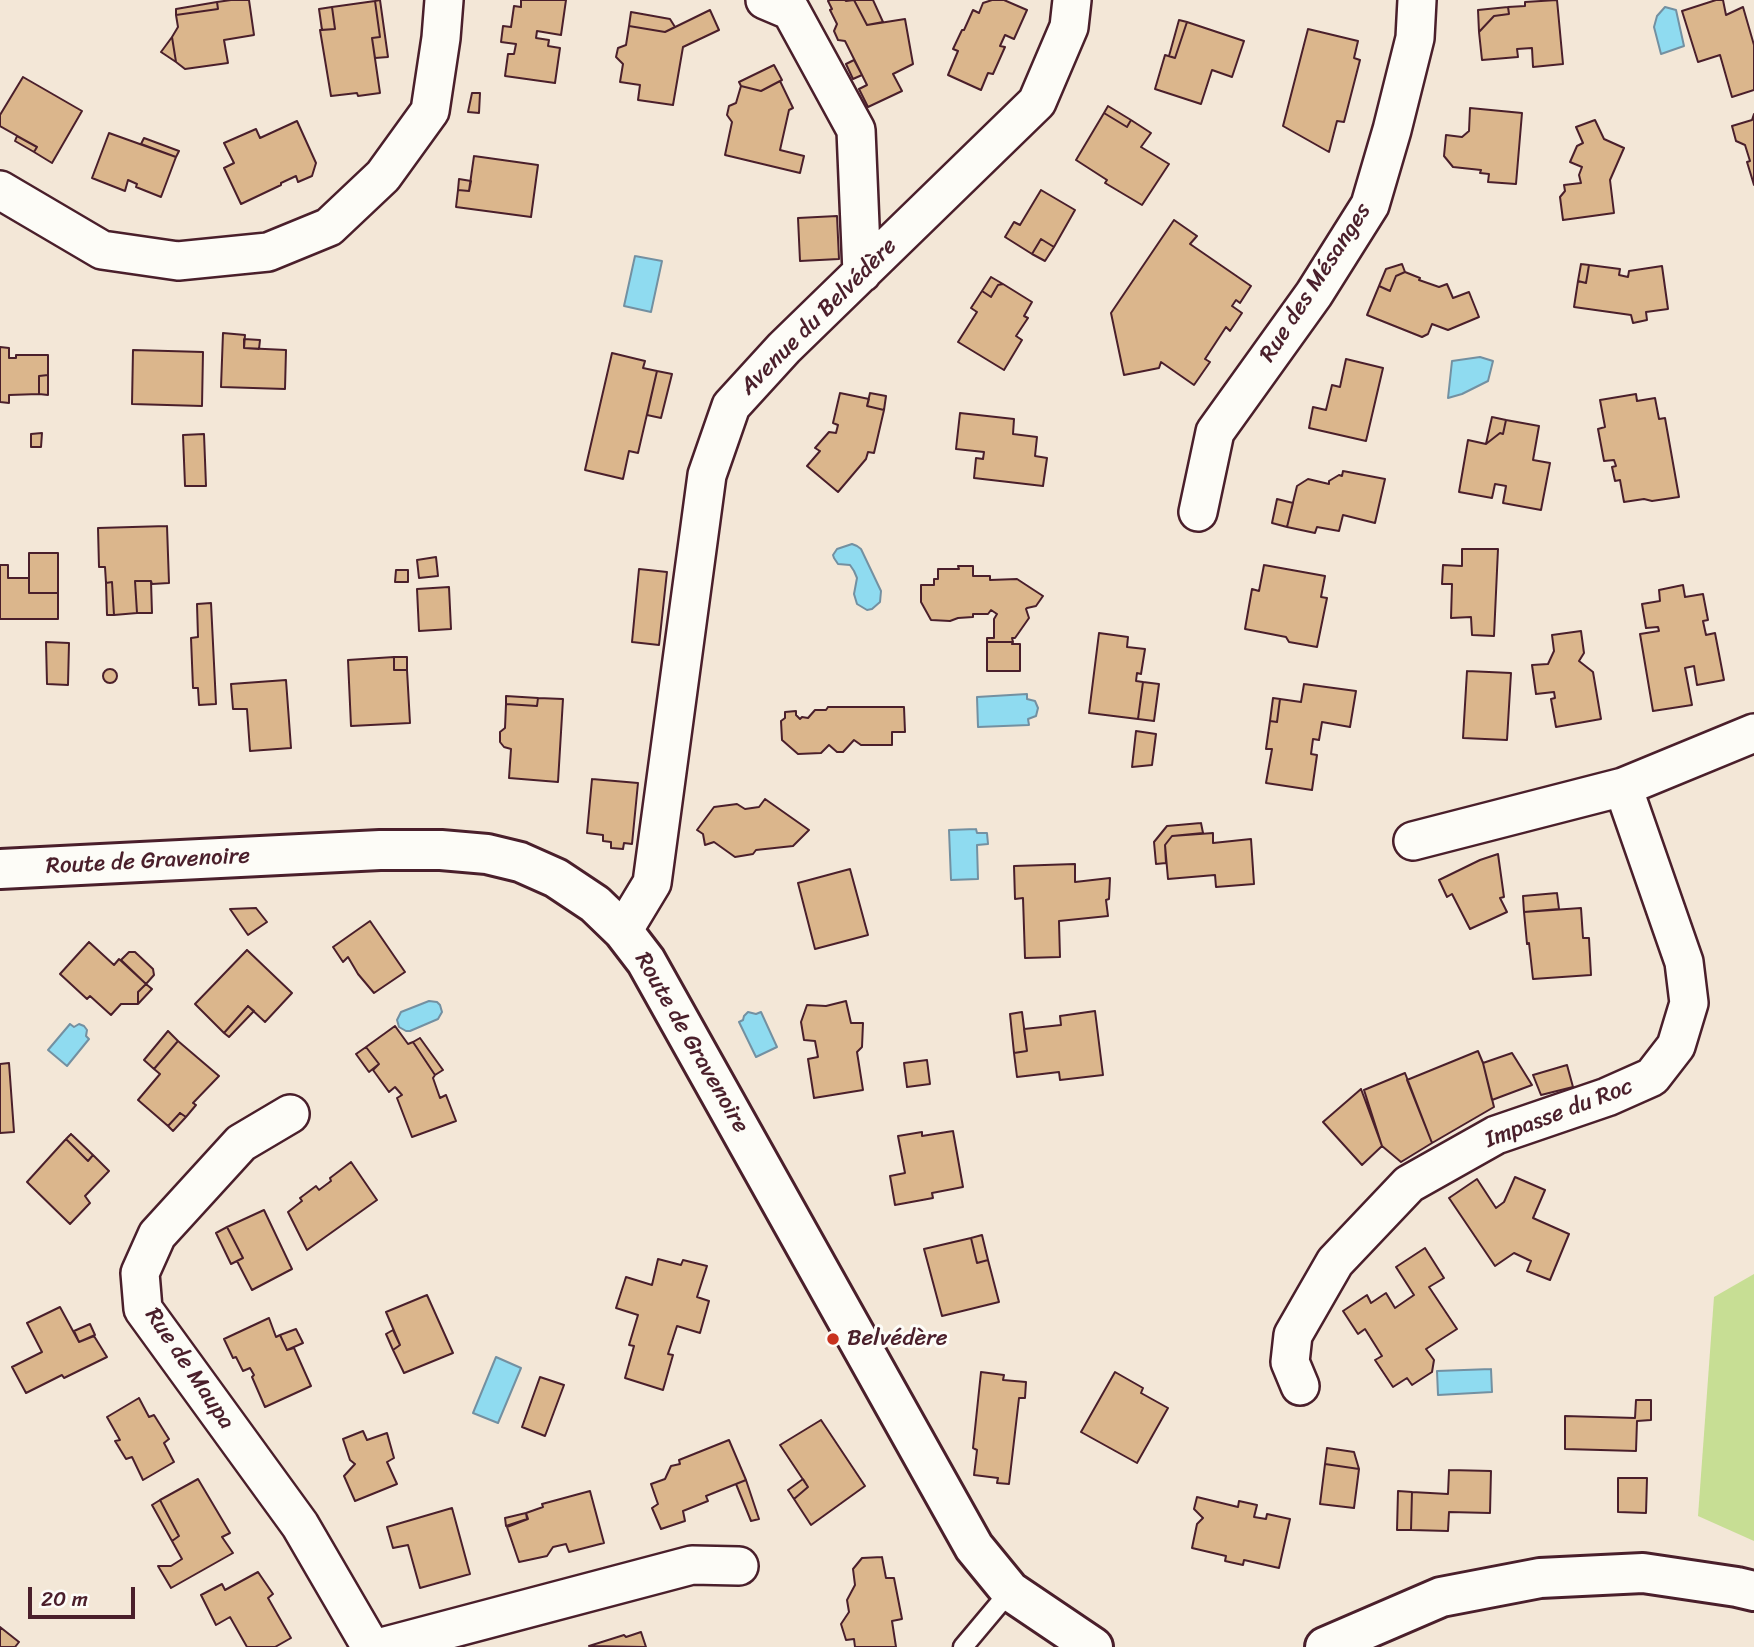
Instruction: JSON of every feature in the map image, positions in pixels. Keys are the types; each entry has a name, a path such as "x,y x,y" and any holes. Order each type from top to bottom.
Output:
{"street":[{"path":"0,190 102,250 178,261 268,252 329,227 383,176 430,111 444,0"},
{"path":"765,0 791,12 856,130 862,273"},
{"name":"Avenue du Belvédère","path":"623,931 652,883 707,475 731,406 784,348 1037,102 1069,27 1072,0"},
{"name":"Rue des Mésanges","path":"1198,512 1215,432 1314,294 1370,205 1415,38 1417,0"},
{"path":"1413,841 1623,787 1754,733"},
{"name":"Impasse du Roc","path":"1300,1386 1290,1362 1293,1335 1335,1262 1409,1184 1496,1135 1607,1097 1652,1077 1676,1046 1689,1003 1684,962 1623,787"},
{"name":"Route de Gravenoire","path":"0,869 441,849 487,853 520,862 556,878 595,904 623,931 653,972 974,1547 1010,1591 1093,1647"},
{"name":"Rue de Maupa","path":"290,1114 241,1143 157,1235 140,1273 143,1308 300,1525 371,1647"},
{"path":"382,1647 692,1565 738,1566"},
{"path":"1325,1647 1441,1597 1540,1578 1643,1573 1754,1591"}],"lane":[{"path":"963,1647 1010,1591"}],"green space":[{"path":"1754,1274 1754,1541 1698,1516 1714,1297"}],"water":[{"path":"1665,7 1676,10 1684,46 1661,54 1654,27 1657,16"},
{"path":"635,256 662,261 651,312 624,306"},
{"path":"1480,357 1493,361 1488,381 1448,398 1452,361"},
{"path":"852,544 861,549 881,591 880,602 872,609 867,610 857,604 854,594 857,578 854,571 850,565 838,564 833,555 837,549"},
{"path":"1027,694 1027,699 1035,701 1038,708 1036,716 1028,719 1029,725 978,727 977,697"},
{"path":"976,829 977,833 987,833 988,844 977,845 978,879 951,880 949,830"},
{"path":"429,1001 440,1005 442,1012 438,1019 410,1031 399,1027 397,1020 401,1012"},
{"path":"748,1012 761,1012 777,1047 756,1057 739,1022"},
{"path":"70,1024 74,1027 79,1024 84,1026 89,1039 67,1066 48,1050"},
{"path":"496,1357 521,1368 498,1423 473,1413"},
{"path":"1491,1369 1492,1392 1438,1395 1437,1371"}],"building":[{"path":"249,0 254,35 224,40 228,63 185,69 176,62 172,37 178,27 176,15 218,9 217,2"},
{"path":"380,0 388,57 375,58 372,38 380,37 375,1"},
{"path":"521,0 566,0 561,35 537,31 536,38 549,40 548,46 560,48 555,83 505,76 508,54 514,54 516,44 501,42 503,26 511,27 514,6 521,7"},
{"path":"830,0 854,0 867,25 905,19 913,64 893,74 902,91 868,107 859,89 867,85 845,41 838,40 834,31 837,24 830,10"},
{"path":"854,0 873,0 883,22 867,25"},
{"path":"1004,0 1027,10 1014,39 1005,35 1000,46 1005,47 993,74 988,73 981,90 948,75 958,51 953,49 973,10 979,13 983,3"},
{"path":"1557,0 1563,64 1533,67 1532,48 1517,49 1518,57 1482,60 1479,32 1494,16 1509,14 1508,7 1525,6 1525,2"},
{"path":"1723,0 1726,15 1743,7 1754,45 1754,90 1732,97 1720,55 1698,62 1682,11"},
{"path":"375,1 380,37 372,38 380,93 331,96 320,30 335,29 332,7"},
{"path":"217,2 218,9 176,15 176,9"},
{"path":"332,7 335,29 322,30 319,9"},
{"path":"1508,7 1509,14 1494,16 1479,32 1478,10"},
{"path":"710,10 719,30 683,47 673,105 638,100 640,85 620,82 623,64 616,57 618,48 626,45 629,26 665,32"},
{"path":"631,12 670,19 675,27 665,32 629,26"},
{"path":"1179,20 1187,22 1175,58 1169,56"},
{"path":"1187,22 1244,41 1232,77 1212,70 1201,104 1155,89 1165,55 1175,58"},
{"path":"1308,29 1358,41 1354,58 1360,60 1344,122 1337,121 1329,152 1283,126"},
{"path":"172,37 176,62 161,52"},
{"path":"854,60 862,75 853,79 846,64"},
{"path":"774,65 782,80 761,91 741,86 739,82"},
{"path":"23,77 82,111 52,163 34,152 37,147 0,126 0,115"},
{"path":"780,81 793,108 789,110 780,150 804,156 800,173 725,155 732,122 727,115 729,106 736,103 741,86 761,91"},
{"path":"472,93 480,93 479,113 468,112"},
{"path":"1108,106 1131,120 1127,127 1104,113"},
{"path":"1470,108 1522,113 1516,184 1488,182 1489,174 1480,173 1481,170 1453,167 1444,156 1446,135 1462,137 1469,131"},
{"path":"1104,113 1127,127 1131,120 1151,133 1141,147 1169,164 1142,205 1105,183 1107,180 1076,160"},
{"path":"1754,114 1754,185 1745,145 1736,141 1732,126 1752,120"},
{"path":"1595,120 1604,139 1624,148 1610,180 1614,213 1563,220 1560,197 1565,191 1564,185 1581,183 1579,175 1582,167 1570,162 1577,146 1583,143 1576,127"},
{"path":"297,121 316,163 312,176 298,182 296,176 241,204 224,168 234,163 224,143 256,129 260,138"},
{"path":"109,133 176,157 161,197 136,187 137,184 128,180 125,191 92,178"},
{"path":"17,136 37,147 34,152 15,141"},
{"path":"144,138 179,151 176,157 141,144"},
{"path":"474,156 538,165 531,217 456,207 458,190 469,191"},
{"path":"459,179 471,181 469,191 458,190"},
{"path":"1041,190 1075,210 1054,247 1041,239 1032,254 1005,237 1014,222 1020,225"},
{"path":"837,216 839,259 800,261 798,218"},
{"path":"1174,220 1197,236 1190,244 1251,286 1240,303 1236,300 1232,306 1242,313 1230,331 1226,327 1205,359 1210,362 1194,385 1161,362 1159,368 1124,375 1111,313"},
{"path":"1041,239 1054,247 1045,261 1032,254"},
{"path":"1402,264 1405,272 1396,276 1390,291 1379,286 1386,269"},
{"path":"1581,264 1589,265 1586,283 1578,281"},
{"path":"1589,265 1620,269 1619,275 1628,277 1629,271 1662,266 1668,309 1646,312 1647,320 1633,323 1631,315 1574,307 1578,281 1586,283"},
{"path":"1405,272 1439,287 1447,284 1453,298 1469,292 1479,317 1448,330 1432,324 1428,334 1422,337 1367,315 1379,286 1390,291 1396,276"},
{"path":"991,277 1003,284 998,285 991,297 982,291"},
{"path":"1003,284 1032,302 1024,316 1028,318 1016,336 1022,340 1004,370 958,342 977,312 971,308 982,291 991,297 998,285"},
{"path":"223,333 245,335 244,348 286,350 285,389 221,387"},
{"path":"244,339 260,340 259,349 244,348"},
{"path":"0,347 9,348 9,358 16,358 16,355 48,355 48,375 39,376 39,394 9,395 9,403 0,402"},
{"path":"133,350 203,352 202,406 132,404"},
{"path":"612,353 645,361 643,368 657,371 638,453 629,451 623,479 585,470"},
{"path":"1346,359 1383,368 1366,441 1309,428 1313,407 1326,410 1332,385 1340,387"},
{"path":"657,371 672,374 661,418 647,415"},
{"path":"48,375 48,395 39,394 39,376"},
{"path":"840,393 869,399 867,406 884,410 874,453 868,452 866,459 838,492 807,466 820,451 815,448 829,432 836,433 838,425 833,423"},
{"path":"870,393 886,396 884,410 867,406"},
{"path":"1636,394 1637,401 1655,398 1659,419 1665,418 1679,497 1624,502 1620,480 1615,481 1612,467 1616,466 1614,460 1604,461 1598,429 1605,427 1600,400"},
{"path":"960,413 1014,419 1013,434 1037,437 1035,456 1047,458 1043,486 974,478 976,458 983,459 984,452 956,449"},
{"path":"1492,417 1506,420 1503,434 1500,433 1486,444"},
{"path":"1506,420 1539,426 1533,460 1550,463 1541,510 1503,503 1506,486 1495,484 1492,498 1459,492 1468,440 1486,444 1500,433 1503,434"},
{"path":"42,433 41,447 31,447 31,434"},
{"path":"204,434 206,486 185,486 183,435"},
{"path":"1343,471 1385,479 1375,523 1343,515 1339,531 1317,527 1315,533 1287,527 1297,486 1308,479 1329,484 1329,481 1342,476"},
{"path":"1277,499 1293,503 1287,527 1272,523"},
{"path":"167,526 169,583 135,581 137,613 114,615 112,582 106,583 105,567 99,567 98,528"},
{"path":"1462,549 1498,549 1494,636 1472,635 1471,617 1451,618 1452,584 1442,584 1443,565 1462,566"},
{"path":"29,553 58,553 58,593 29,593"},
{"path":"436,557 438,576 419,578 417,560"},
{"path":"0,565 8,565 8,578 29,578 29,593 58,593 58,619 0,619"},
{"path":"1264,565 1325,576 1321,597 1327,598 1317,647 1289,642 1286,637 1245,629 1252,589 1259,591"},
{"path":"958,566 973,566 973,576 990,576 990,580 1017,579 1043,596 1036,606 1026,609 1029,618 1015,638 1012,638 1013,642 987,642 987,638 994,638 994,619 997,614 991,610 988,614 973,614 973,617 950,621 931,620 921,602 921,585 934,585 934,579 938,579 938,569 959,569"},
{"path":"639,569 667,572 659,645 632,642"},
{"path":"396,570 408,570 408,582 395,582"},
{"path":"135,581 151,581 152,613 137,613"},
{"path":"112,582 114,615 107,615 106,583"},
{"path":"1683,585 1685,597 1703,594 1708,620 1703,621 1706,635 1715,633 1724,680 1697,685 1694,666 1685,668 1692,705 1653,711 1640,634 1659,631 1658,627 1646,628 1642,604 1660,601 1659,590"},
{"path":"449,587 451,629 419,631 417,589"},
{"path":"211,603 216,704 199,705 198,688 193,688 191,638 198,637 197,604"},
{"path":"1581,631 1584,653 1579,661 1593,672 1601,719 1556,727 1551,699 1555,698 1554,692 1536,694 1532,665 1548,664 1554,651 1552,635"},
{"path":"1099,633 1128,637 1127,647 1145,649 1141,674 1137,673 1136,681 1143,682 1138,719 1089,713"},
{"path":"46,642 69,643 68,685 47,684"},
{"path":"987,642 1020,644 1020,671 987,671"},
{"path":"394,657 394,670 407,670 410,723 351,726 348,660"},
{"path":"394,657 407,657 407,670 394,670"},
{"path":"107,669 113,669 117,676 113,683 107,683 103,679 103,673"},
{"path":"1467,671 1511,673 1507,740 1463,738"},
{"path":"286,680 291,748 250,751 247,709 233,709 231,684"},
{"path":"1143,682 1159,684 1154,721 1138,719"},
{"path":"1304,684 1356,691 1350,727 1322,722 1319,740 1313,739 1311,754 1317,755 1312,790 1266,783 1272,749 1266,749 1270,721 1277,722 1280,699 1301,702"},
{"path":"506,696 538,698 537,706 506,704"},
{"path":"538,698 563,699 558,782 509,778 511,749 500,742 500,732 505,728 506,704 537,706"},
{"path":"1273,698 1280,699 1277,722 1270,721"},
{"path":"828,707 904,707 905,732 892,732 892,745 861,745 854,740 843,752 837,752 829,745 821,753 798,754 782,740 781,721 785,718 785,712 796,711 800,719 808,718 815,710 826,710"},
{"path":"1136,731 1156,734 1152,765 1132,767"},
{"path":"592,779 638,783 632,844 624,843 623,849 611,848 611,842 603,841 603,835 587,833"},
{"path":"765,799 809,830 793,846 756,850 753,854 735,857 714,842 705,845 703,834 697,830 714,807 737,804 745,809 759,807"},
{"path":"1201,823 1203,833 1172,836 1165,845 1166,863 1156,864 1154,842 1167,826"},
{"path":"1213,833 1213,843 1251,839 1254,884 1216,887 1215,875 1168,879 1165,845 1172,836"},
{"path":"1498,854 1504,897 1500,898 1507,912 1470,929 1452,894 1447,897 1439,880"},
{"path":"1075,864 1075,882 1110,878 1109,899 1106,900 1108,916 1059,921 1060,957 1025,958 1023,898 1015,899 1014,866"},
{"path":"850,869 868,935 815,949 798,883"},
{"path":"1557,893 1559,909 1524,912 1523,896"},
{"path":"256,908 267,922 248,935 230,909"},
{"path":"1581,908 1583,938 1589,938 1591,975 1533,979 1524,912"},
{"path":"370,921 405,972 374,993 348,957 343,962 333,947"},
{"path":"89,942 114,965 119,959 146,984 138,992 138,1004 121,1004 111,1015 90,996 87,999 60,974"},
{"path":"247,950 292,993 265,1022 248,1006 224,1033 195,1004"},
{"path":"129,952 135,952 153,969 154,975 146,984 121,960"},
{"path":"146,984 152,989 138,1004 138,992"},
{"path":"846,1001 851,1023 863,1023 862,1047 857,1052 863,1090 814,1098 808,1059 818,1057 815,1041 804,1040 801,1022 807,1005 826,1006"},
{"path":"248,1006 254,1011 229,1037 224,1033"},
{"path":"1095,1011 1103,1075 1060,1080 1059,1072 1017,1077 1014,1053 1027,1051 1024,1029 1061,1025 1060,1016"},
{"path":"1022,1012 1027,1051 1014,1053 1010,1014"},
{"path":"395,1026 408,1044 413,1042 435,1075 433,1078 440,1098 446,1095 456,1121 412,1137 397,1098 402,1095 395,1087 389,1092 373,1070 379,1064 366,1047"},
{"path":"168,1031 178,1041 154,1069 144,1060"},
{"path":"420,1038 443,1070 435,1075 413,1042"},
{"path":"178,1041 219,1076 193,1103 196,1105 186,1117 180,1113 168,1126 138,1100 160,1074 154,1069"},
{"path":"366,1047 379,1064 369,1072 356,1054"},
{"path":"1478,1051 1494,1107 1432,1143 1407,1080"},
{"path":"1512,1053 1532,1085 1492,1100 1483,1063"},
{"path":"927,1060 930,1084 907,1087 904,1063"},
{"path":"9,1063 14,1132 0,1133 0,1064"},
{"path":"1567,1065 1573,1087 1541,1095 1533,1075"},
{"path":"1405,1073 1432,1143 1401,1162 1382,1146 1364,1090"},
{"path":"1361,1089 1382,1146 1362,1165 1323,1122"},
{"path":"180,1113 186,1117 173,1131 168,1126"},
{"path":"953,1131 963,1187 932,1193 933,1198 895,1205 890,1176 905,1173 898,1136 922,1132 922,1136"},
{"path":"71,1134 93,1155 88,1161 66,1139"},
{"path":"66,1139 88,1161 93,1155 109,1171 85,1196 90,1203 70,1224 27,1182"},
{"path":"351,1162 377,1200 307,1250 288,1212 302,1201 300,1198 316,1186 319,1190"},
{"path":"1515,1177 1545,1190 1533,1218 1569,1234 1550,1280 1527,1271 1531,1261 1514,1253 1495,1266 1449,1198 1477,1179 1496,1208 1504,1202"},
{"path":"264,1210 292,1269 252,1290 237,1261 243,1258 227,1227"},
{"path":"227,1227 243,1258 231,1264 216,1233"},
{"path":"982,1235 988,1260 977,1263 971,1238"},
{"path":"971,1238 977,1263 988,1260 999,1302 942,1316 924,1249"},
{"path":"1425,1248 1444,1278 1429,1287 1457,1329 1426,1349 1434,1360 1432,1372 1412,1385 1407,1378 1393,1387 1375,1360 1382,1356 1365,1329 1358,1334 1343,1311 1367,1295 1371,1303 1386,1293 1395,1308 1414,1295 1396,1267"},
{"path":"658,1259 681,1265 683,1260 707,1266 697,1297 709,1301 700,1333 677,1326 668,1354 673,1355 663,1390 625,1378 634,1346 629,1345 638,1315 616,1308 626,1277 652,1285"},
{"path":"427,1295 453,1353 404,1373 393,1350 400,1345 386,1312"},
{"path":"60,1307 79,1342 94,1336 107,1357 26,1393 12,1367 42,1352 27,1323"},
{"path":"269,1318 276,1337 280,1335 287,1350 294,1348 311,1386 265,1407 250,1368 243,1371 224,1339"},
{"path":"90,1324 95,1335 79,1342 74,1331"},
{"path":"296,1329 303,1343 287,1350 280,1335"},
{"path":"393,1330 400,1345 393,1350 386,1334"},
{"path":"981,1372 1004,1375 1003,1380 1026,1382 1025,1398 1019,1398 1009,1484 997,1483 998,1478 974,1475 977,1450 973,1448"},
{"path":"1115,1372 1143,1388 1141,1393 1168,1408 1137,1463 1081,1432"},
{"path":"540,1377 564,1385 545,1436 522,1427"},
{"path":"139,1398 149,1417 154,1415 169,1439 164,1443 174,1462 143,1480 132,1457 126,1459 115,1441 120,1440 107,1417"},
{"path":"1636,1400 1651,1400 1651,1420 1637,1421 1636,1451 1565,1449 1565,1416 1635,1418"},
{"path":"821,1420 865,1486 811,1525 794,1499 808,1487 780,1445"},
{"path":"363,1431 367,1440 387,1433 394,1458 387,1462 397,1484 355,1501 344,1476 355,1464 350,1460 343,1439"},
{"path":"729,1440 746,1480 706,1496 708,1501 683,1511 685,1521 661,1529 652,1508 658,1504 651,1484 665,1479 671,1466 680,1464 679,1460"},
{"path":"1327,1448 1354,1452 1359,1469 1325,1464"},
{"path":"1325,1464 1359,1469 1354,1508 1320,1504"},
{"path":"1449,1470 1491,1471 1490,1513 1449,1512 1448,1531 1411,1530 1412,1492 1448,1494"},
{"path":"1618,1478 1647,1478 1646,1513 1618,1512"},
{"path":"198,1479 230,1533 222,1537 233,1553 171,1588 158,1566 171,1566 182,1559 172,1541 179,1536 160,1500"},
{"path":"803,1479 808,1487 794,1499 788,1490"},
{"path":"746,1480 759,1519 751,1521 736,1484"},
{"path":"590,1491 604,1543 569,1552 566,1544 553,1547 547,1556 519,1562 507,1527 528,1519 526,1513 543,1507 542,1504"},
{"path":"1398,1491 1412,1492 1411,1530 1397,1530"},
{"path":"1197,1497 1238,1507 1239,1501 1257,1505 1254,1517 1266,1519 1267,1514 1290,1519 1279,1568 1244,1560 1243,1565 1225,1561 1226,1556 1192,1548 1197,1524 1203,1518 1194,1509"},
{"path":"160,1500 179,1536 172,1541 152,1505"},
{"path":"452,1508 470,1574 420,1588 408,1545 393,1548 387,1527"},
{"path":"526,1513 527,1519 506,1526 505,1518"},
{"path":"882,1557 886,1578 894,1578 902,1619 892,1621 896,1647 855,1647 854,1639 846,1640 841,1624 849,1612 847,1600 855,1585 853,1569 862,1558"},
{"path":"258,1572 273,1594 268,1598 291,1638 275,1647 247,1647 230,1617 216,1625 201,1595 222,1584 225,1590"},
{"path":"0,1627 19,1642 15,1647 0,1647"},
{"path":"641,1632 646,1647 589,1646 624,1635 626,1637"}],"place":[{"name":"Belvédère","path":"833,1339"}]}
